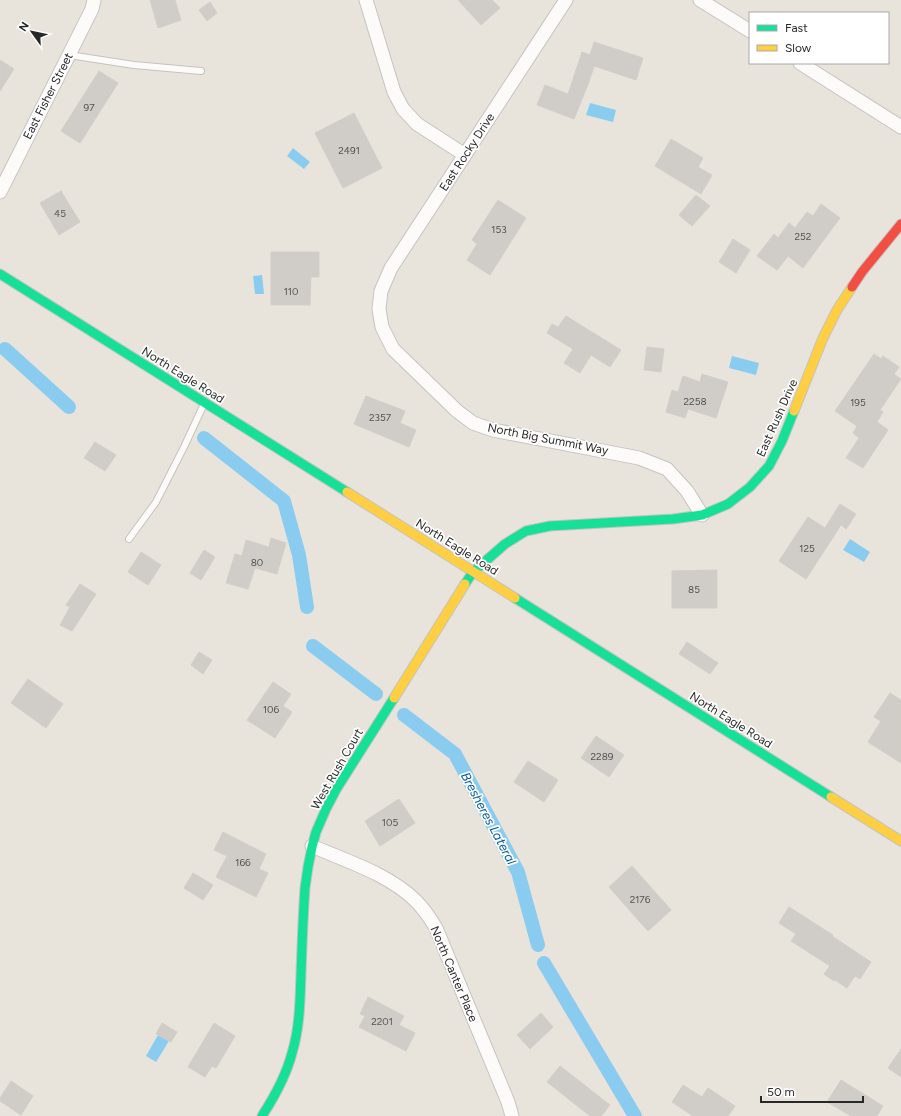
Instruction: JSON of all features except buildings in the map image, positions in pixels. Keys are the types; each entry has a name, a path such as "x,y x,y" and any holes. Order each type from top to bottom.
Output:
{"street":[{"name":"East Fisher Street","path":"0,192 92,9 94,0"},
{"path":"366,0 394,92 403,109 417,124 465,155"},
{"name":"East Rocky Drive","path":"379,309 381,291 391,268 566,0"},
{"path":"700,0 749,30"},
{"path":"802,64 901,127"},
{"name":"East Rush Drive","path":"473,572 506,544 526,531 550,526 673,519 702,515 728,504 750,487 769,466 782,441 837,310 862,272 901,224"},
{"name":"North Eagle Road","path":"0,274 901,841"},
{"name":"North Big Summit Way","path":"379,309 382,327 393,349 457,412 473,423 493,430 639,458 667,469 687,491 702,515"},
{"name":"West Rush Court","path":"262,1116 283,1079 295,1046 300,1004 307,868 312,846 323,816 337,788 473,572"},
{"name":"North Canter Place","path":"312,846 390,881 416,901 427,914 436,928 505,1095 512,1116"}],"lane":[{"path":"69,55 134,65 201,71"},
{"path":"129,539 156,502 205,403"}],"water":[{"path":"590,103 616,110 613,122 586,115"},
{"path":"293,148 310,162 304,169 287,156"},
{"path":"262,275 264,294 255,294 253,276"},
{"path":"732,356 759,363 756,375 729,368"},
{"path":"850,539 870,552 864,562 843,550"},
{"path":"158,1035 169,1041 156,1062 146,1056"}],"waterway":[{"name":"Bresheres Lateral","path":"5,349 69,407"},
{"name":"Bresheres Lateral","path":"204,438 284,501 299,555 307,607"},
{"name":"Bresheres Lateral","path":"313,646 376,694"},
{"name":"Bresheres Lateral","path":"404,715 455,754 518,872 538,945"},
{"name":"Bresheres Lateral","path":"544,963 635,1116"}],"traffic: fast":[{"path":"0,274 347,492"},
{"path":"465,584 473,572 505,544 526,531 550,526 673,519 702,515 728,504 750,487 769,466 782,441 794,411"},
{"path":"515,598 831,797"},
{"path":"262,1116 283,1078 290,1061 297,1033 300,1004 305,888 316,832 337,788 394,698"}],"traffic: slow":[{"path":"794,411 823,338 837,310 852,287"},
{"path":"347,492 515,598"},
{"path":"394,698 465,584"},
{"path":"831,797 901,841"}],"traffic: jam":[{"path":"852,287 862,272 901,224"}]}
